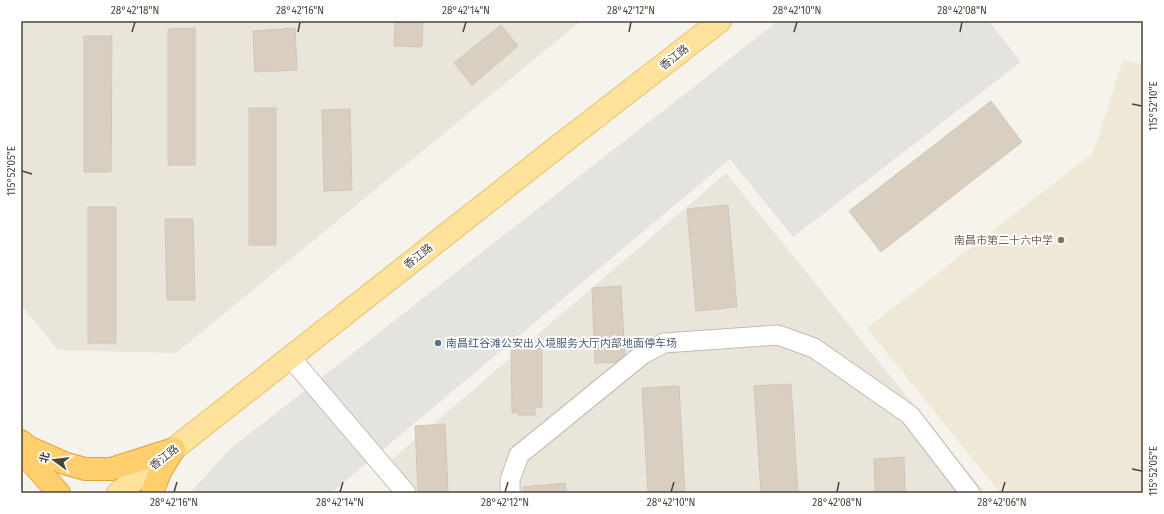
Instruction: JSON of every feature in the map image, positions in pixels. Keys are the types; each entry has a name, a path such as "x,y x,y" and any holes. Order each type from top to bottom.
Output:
{"highway":[{"path":"21,441 28,447 64,463 85,469 111,469 174,449"},
{"path":"152,493 160,472 174,449"},
{"path":"21,451 59,493"}],"main road":[{"name":"香江路","path":"118,493 556,148 720,21"}],"lane":[{"path":"510,493 510,480 519,455 643,354 664,343 778,335 814,348 910,415 970,493"},
{"path":"290,357 406,493"}],"shaded area":[{"path":"21,21 581,21 176,353 58,350 21,305"},
{"name":"南昌红谷滩公安出入境服务大厅内部地面停车场","path":"778,21 989,21 1021,62 793,237 730,159 331,493 190,493 230,449"},
{"name":"南昌市第二十六中学","path":"1123,60 1143,64 1143,493 1000,493 867,328 1093,153"},
{"path":"726,173 985,493 401,493 383,467"}],"building":[{"path":"395,21 423,21 422,47 394,46"},
{"path":"501,25 518,46 472,85 454,63"},
{"path":"195,28 195,165 168,165 168,29"},
{"path":"295,28 297,70 255,72 253,31"},
{"path":"84,36 112,36 111,172 84,172"},
{"path":"991,101 1022,142 881,252 849,211"},
{"path":"249,108 276,108 276,245 249,245"},
{"path":"350,109 352,190 324,191 322,110"},
{"path":"728,205 737,307 696,311 687,209"},
{"path":"88,207 116,207 116,343 88,343"},
{"path":"165,219 193,219 195,300 167,300"},
{"path":"621,286 625,362 595,363 592,288"},
{"path":"511,345 542,345 542,407 535,407 535,415 518,415 518,412 512,413"},
{"path":"791,384 798,493 761,493 754,386"},
{"path":"679,386 685,493 648,493 642,388"},
{"path":"445,424 448,493 418,493 415,426"},
{"path":"904,457 905,493 875,493 874,459"},
{"path":"565,483 566,493 523,493 523,487"}],"place":[{"name":"南昌市第二十六中学","path":"1061,240"},
{"name":"南昌红谷滩公安出入境服务大厅内部地面停车场","path":"438,343"}]}
